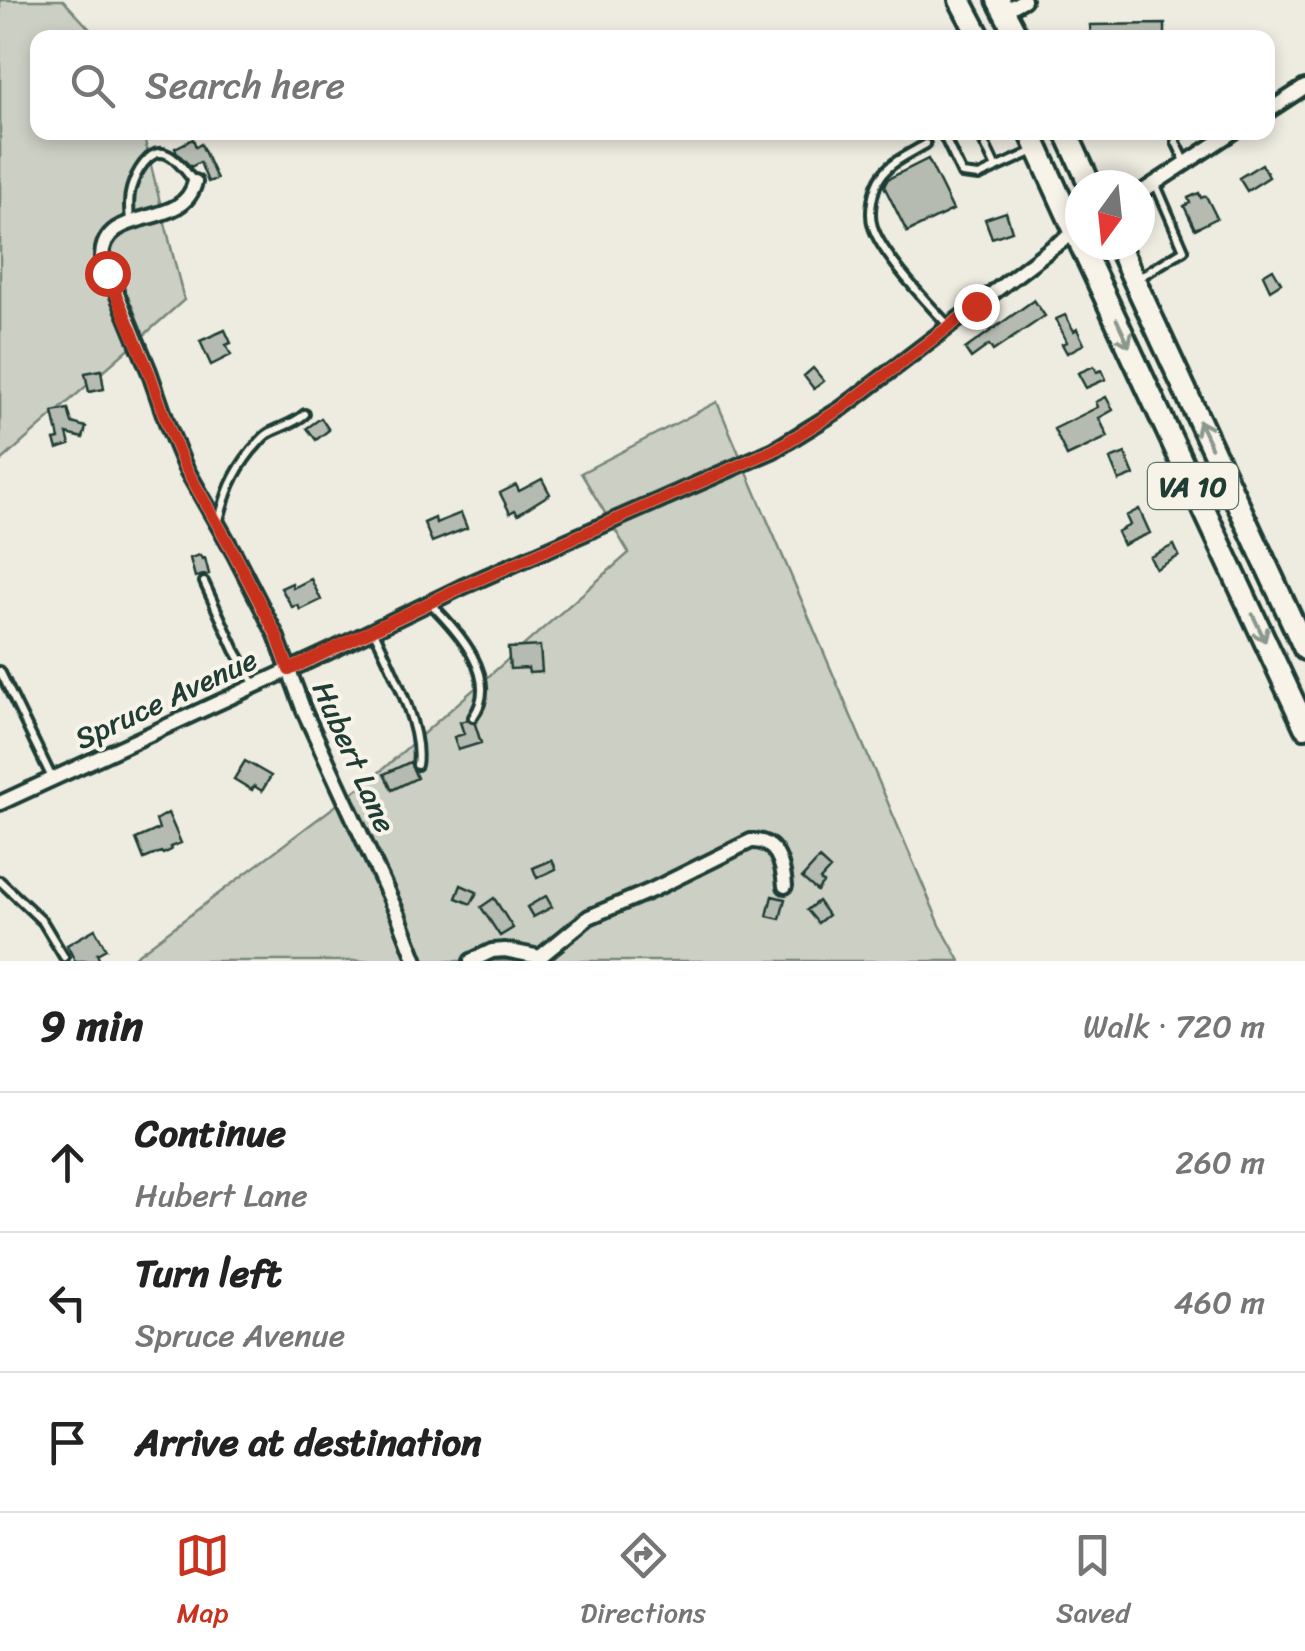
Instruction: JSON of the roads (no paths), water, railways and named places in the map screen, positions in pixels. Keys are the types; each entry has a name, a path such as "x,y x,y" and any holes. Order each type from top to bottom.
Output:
{"highway":[{"path":"960,0 976,30"},
{"path":"1001,6 1014,30"},
{"path":"1070,140 1083,170"},
{"name":"VA 10","path":"1034,141 1065,207"},
{"name":"VA 10","path":"1090,260 1299,697 1305,728"},
{"name":"VA 10","path":"1125,260 1305,649"}],"street":[{"path":"1001,6 1024,0"},
{"path":"1275,106 1305,87"},
{"path":"1155,183 1220,140"},
{"path":"130,222 175,209 189,197 194,182"},
{"name":"Hubert Lane","path":"130,222 106,241 102,257 185,467 276,634 304,712 416,961"},
{"name":"Spruce Avenue","path":"0,803 430,602 774,450 842,408 1053,247 1065,242"},
{"path":"470,961 505,950 540,956 589,917 751,841 772,846 782,866 785,886"}],"lane":[{"path":"946,140 962,174 979,176 1034,141"},
{"path":"982,140 996,168"},
{"path":"1176,140 1186,162"},
{"path":"926,144 883,172 876,183 870,216 886,249 950,327"},
{"path":"130,222 131,187 144,162 155,153 176,160 194,182"},
{"path":"1134,280 1184,250 1155,183"},
{"path":"218,525 227,488 240,466 263,437 305,414"},
{"path":"204,582 256,686"},
{"path":"430,602 459,636 478,670 483,696 473,718"},
{"path":"373,630 399,684 416,738 417,765"},
{"path":"0,671 53,779"},
{"path":"0,881 43,922 64,957"}]}
